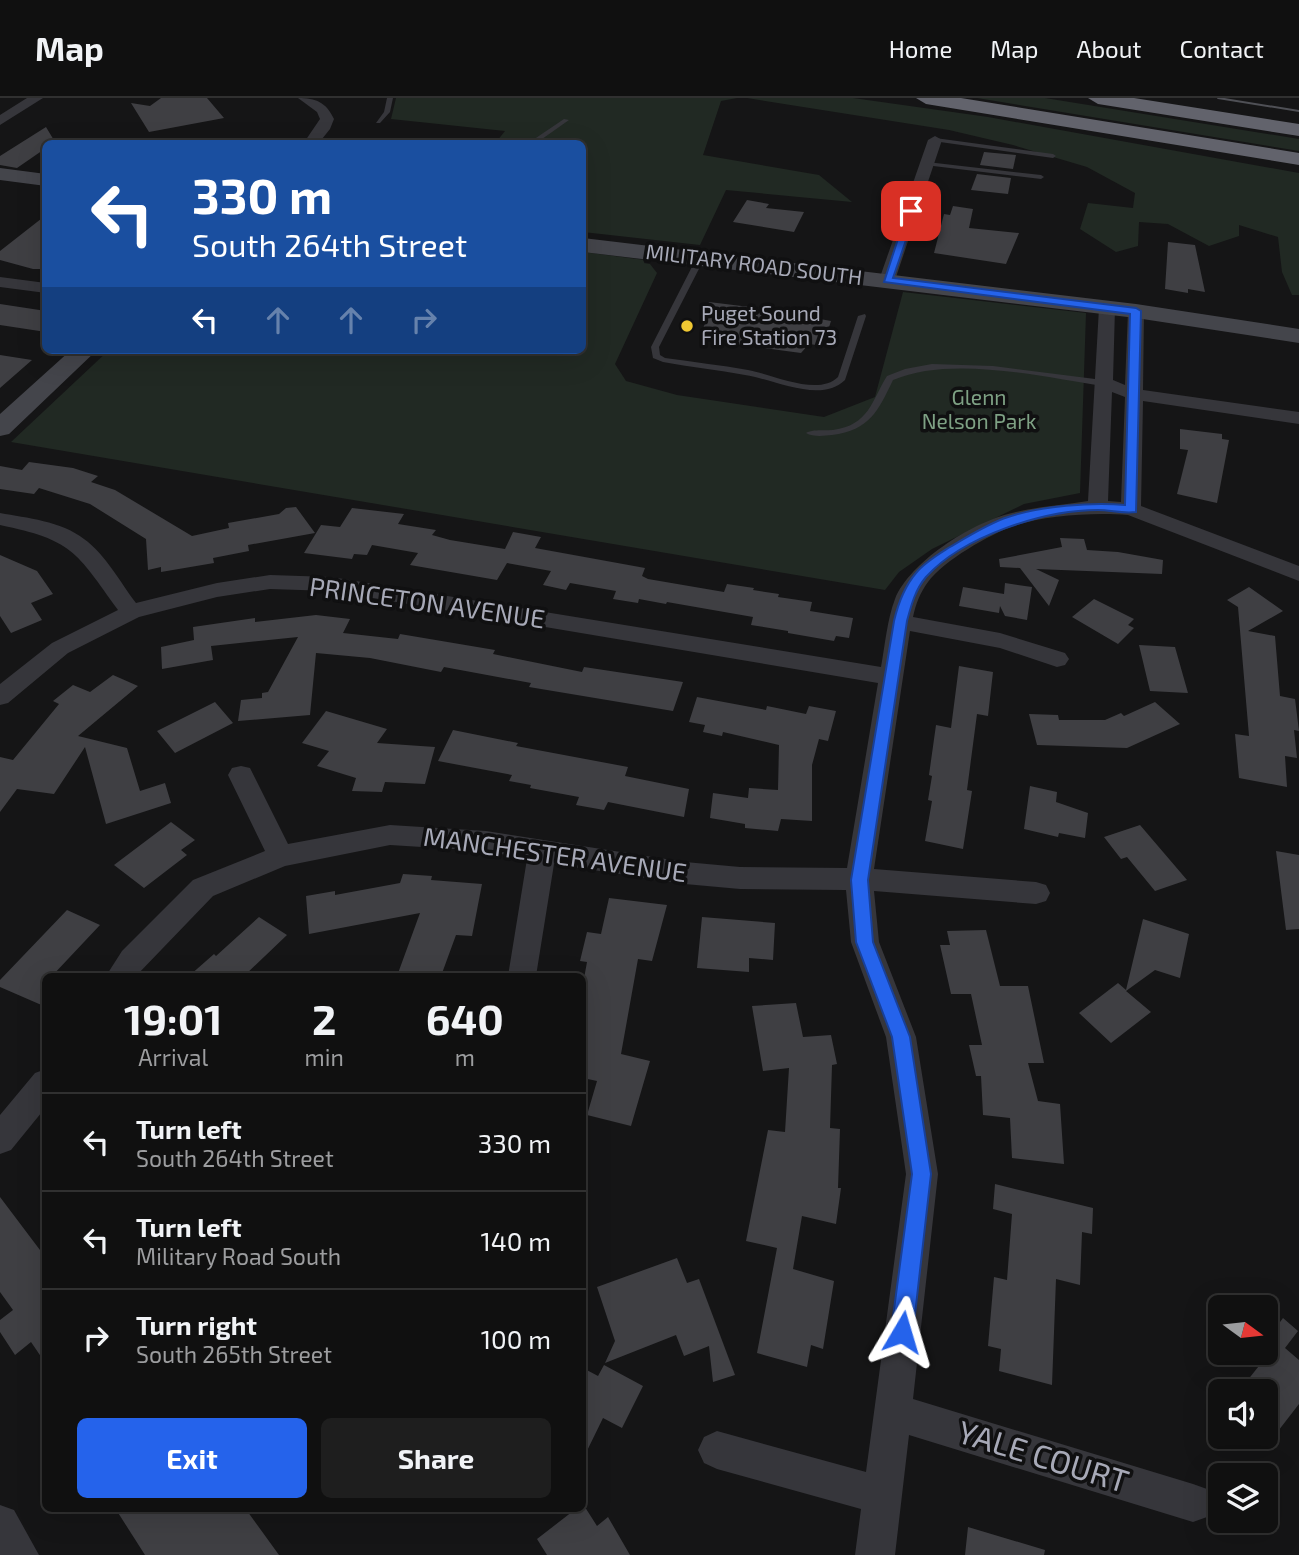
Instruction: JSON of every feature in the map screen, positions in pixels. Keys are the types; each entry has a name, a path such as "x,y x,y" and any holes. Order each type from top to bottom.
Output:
{"highway":[{"path":"926,98 1299,159"},
{"path":"1098,98 1299,130"}],"main road":[{"path":"0,174 42,179"},
{"name":"MILITARY ROAD SOUTH","path":"586,244 1136,311 1299,336"},
{"path":"0,428 81,354"}],"street":[{"path":"0,121 36,98"},
{"path":"306,98 323,110 327,120 313,140"},
{"path":"887,280 935,140"},
{"path":"0,282 42,287"},
{"path":"1098,506 1107,308"},
{"path":"1131,509 1136,311"},
{"path":"1103,383 1134,394 1299,418"},
{"path":"874,1555 922,1174 901,1037 865,942 859,880 906,599 921,575 940,559 988,530 1012,519 1098,506 1131,509 1299,574"},
{"path":"0,519 44,528 70,538 83,550 131,612"},
{"name":"PRINCETON AVENUE","path":"0,697 60,648 131,612 217,590 270,582 331,584 891,677"},
{"path":"901,621 938,631 1031,646 1057,659"},
{"path":"241,775 281,856"},
{"name":"MANCHESTER AVENUE","path":"122,973 132,959 203,888 281,856 390,835 485,841 685,873 740,878 859,880 1037,893"},
{"path":"522,973 542,852"},
{"path":"0,1139 42,1088"},
{"name":"YALE COURT","path":"892,1410 1193,1503"},
{"path":"717,1450 880,1495"},
{"path":"0,1524 19,1555"}],"lane":[{"path":"378,122 387,112 390,98"},
{"path":"536,140 566,120"},
{"path":"935,140 1053,156"},
{"path":"927,164 1041,177"},
{"path":"700,258 655,346 656,356 663,360 750,373 795,386 824,387 836,384 842,378 862,316"},
{"path":"810,433 844,432 863,421 877,405 890,377 914,368 988,370 1103,383"}],"green space":[{"path":"396,98 737,98 721,101 703,155 819,175 852,202 726,190 700,245 586,232 586,140 542,140 542,136 533,140 498,140 505,131 391,119"},
{"path":"747,98 853,98 988,117 1299,173 1299,295 1292,295 1282,272 1278,237 1239,225 1239,236 1209,246 1168,224 1139,222 1138,246 1116,252 1080,229 1088,203 1133,208 1135,193 1087,167 949,130"},
{"path":"977,98 1045,98 1299,139 1299,151"},
{"name":"Glenn Nelson Park","path":"586,252 645,260 644,263 650,264 657,273 615,364 626,381 677,395 824,417 875,397 903,292 1086,313 1080,493 1024,504 932,549 899,572 885,590 11,442 105,354 586,354"}],"building":[{"path":"161,98 207,98 224,118 149,132 131,103 150,106"},
{"path":"46,127 54,140 42,140 42,151 17,168 0,165 0,156"},
{"path":"984,152 1016,155 1013,169 980,165"},
{"path":"977,174 1011,178 1008,194 971,190"},
{"path":"747,200 769,204 766,208 804,212 794,232 733,222"},
{"path":"953,206 973,209 969,228 1019,233 1006,264 934,253 944,214 950,215"},
{"path":"42,218 42,269 0,260 0,251"},
{"path":"1168,242 1195,245 1205,292 1188,289 1188,293 1165,289"},
{"path":"709,302 822,316 820,319 831,321 823,346 809,344 801,353 728,343 731,337 702,331 706,321 701,321"},
{"path":"0,304 42,310 42,331 0,325"},
{"path":"0,355 32,360 0,388"},
{"path":"1180,429 1222,434 1222,439 1229,440 1217,503 1177,494 1188,450 1180,449"},
{"path":"29,462 73,468 98,476 91,482 115,490 192,536 229,528 228,523 279,514 286,508 296,507 315,533 248,545 249,551 213,558 214,563 161,572 161,567 148,570 146,539 90,504 39,488 34,494 0,489 0,466 22,470"},
{"path":"352,508 404,514 398,524 436,530 432,535 450,540 505,549 513,532 541,537 535,548 645,568 642,576 648,579 724,592 727,584 779,594 778,597 812,602 810,611 853,618 849,638 836,636 834,641 788,633 751,625 753,617 667,602 639,599 638,603 613,599 616,591 570,583 566,590 543,585 551,571 507,563 497,580 410,565 418,553 372,545 367,555 354,554 352,559 304,553 321,525 340,527"},
{"path":"1060,538 1084,539 1087,550 1163,560 1162,574 1036,569 1059,580 1049,606 1020,568 1000,567 999,559 1062,547"},
{"path":"0,555 37,571 53,594 31,603 42,620 11,633 0,616"},
{"path":"1005,583 1032,587 1027,620 1005,616 1000,606 999,613 959,606 963,587 1004,594"},
{"path":"1249,587 1283,611 1248,631 1275,636 1280,696 1295,699 1299,731 1294,730 1297,758 1285,756 1287,787 1239,778 1235,734 1249,736 1238,607 1227,600"},
{"path":"1094,599 1134,619 1128,625 1134,628 1118,644 1072,617"},
{"path":"316,615 350,619 343,633 398,639 400,634 495,650 493,654 582,672 584,667 683,682 673,711 529,687 531,683 444,667 441,672 370,658 316,653 310,715 238,721 241,700 262,698 262,693 268,692 298,637 211,646 213,660 162,669 161,647 194,640 193,627 255,618 255,622"},
{"path":"1139,645 1175,647 1188,693 1150,691"},
{"path":"959,666 993,672 988,716 977,714 967,790 972,791 963,849 925,841 932,801 928,800 932,776 929,775 936,725 951,728"},
{"path":"113,675 138,686 78,736 127,748 140,791 165,783 171,803 106,824 85,747 54,794 17,789 0,812 0,757 13,760 59,704 53,701 73,685 90,692"},
{"path":"697,697 766,710 767,706 806,714 809,706 836,711 828,741 819,739 812,765 812,821 781,819 778,831 745,828 745,824 710,818 713,793 748,798 749,788 778,790 779,745 723,732 722,736 703,732 705,725 689,722"},
{"path":"215,702 233,723 175,753 157,731"},
{"path":"1155,702 1180,724 1127,748 1037,745 1029,714 1058,715 1059,720 1105,720 1121,713 1124,716"},
{"path":"326,711 387,729 377,743 435,747 425,784 385,782 382,792 352,791 356,778 317,766 329,751 302,743"},
{"path":"453,730 518,743 516,746 628,767 625,776 689,789 684,817 608,802 604,810 576,805 579,797 530,788 531,785 509,781 512,775 438,761"},
{"path":"1030,786 1057,792 1056,802 1088,813 1085,838 1059,833 1058,837 1024,829"},
{"path":"171,822 195,840 181,850 187,855 144,888 114,865"},
{"path":"1140,825 1187,880 1155,891 1127,857 1121,859 1104,837"},
{"path":"1276,851 1299,855 1299,929 1286,930"},
{"path":"403,874 432,876 431,880 482,884 472,936 456,935 442,973 398,973 420,913 309,934 306,896 335,891 335,895 400,883"},
{"path":"609,898 667,905 652,961 638,959 621,1054 650,1061 631,1126 587,1115 597,1081 586,1079 587,962 580,961 587,932 601,934"},
{"path":"67,910 100,925 55,973 42,973 42,1005 0,987 0,980"},
{"path":"259,917 287,935 247,973 192,973 214,954 216,956"},
{"path":"702,917 775,923 773,960 749,958 749,972 697,968"},
{"path":"1143,919 1189,934 1180,978 1155,970 1126,991 1151,1012 1111,1043 1079,1013 1118,983 1126,990"},
{"path":"986,930 1000,986 1028,986 1044,1063 1028,1063 1038,1101 1060,1104 1064,1164 1012,1158 1010,1118 983,1115 981,1076 976,1076 969,1045 982,1045 971,994 951,994 940,945 950,945 947,931"},
{"path":"796,1003 803,1037 831,1035 837,1064 832,1065 830,1128 840,1129 838,1188 841,1188 836,1224 802,1216 793,1269 834,1281 823,1349 811,1345 807,1367 757,1353 777,1248 746,1241 768,1130 785,1132 789,1068 763,1071 752,1006"},
{"path":"995,1184 1093,1208 1092,1234 1082,1232 1080,1285 1056,1279 1052,1385 999,1371 1001,1349 988,1346 994,1277 1007,1280 1012,1214 993,1209"},
{"path":"0,1197 42,1253 42,1358 31,1342 15,1355 0,1332 0,1320 13,1310 0,1292"},
{"path":"677,1258 687,1283 699,1279 735,1375 713,1382 709,1346 684,1356 676,1335 605,1363 615,1341 597,1287"},
{"path":"1283,1318 1298,1331 1285,1348 1299,1360 1299,1404 1278,1431 1278,1379 1249,1379 1260,1365 1278,1365 1278,1325"},
{"path":"604,1365 643,1386 622,1428 603,1418 586,1453 586,1370 598,1376"},
{"path":"586,1509 597,1526 608,1517 630,1555 547,1555 537,1539 572,1512 586,1512"},
{"path":"118,1512 248,1512 279,1555 145,1555"},
{"path":"968,1527 1045,1550 1044,1555 965,1555"}],"tram line":[{"path":"1218,98 1299,111"}],"place":[{"name":"Puget Sound Fire Station 73","path":"687,326"}],"route":[{"path":"902,1332 922,1174 901,1037 865,942 859,880 896,645 906,599 921,575 940,559 1012,519 1098,506 1131,509 1136,311 887,280 911,211"}]}
